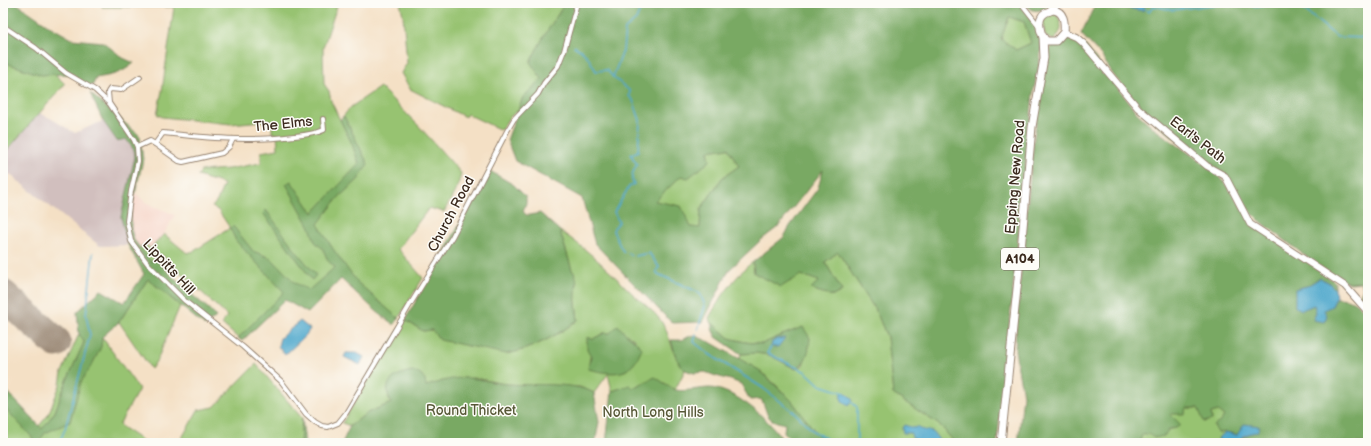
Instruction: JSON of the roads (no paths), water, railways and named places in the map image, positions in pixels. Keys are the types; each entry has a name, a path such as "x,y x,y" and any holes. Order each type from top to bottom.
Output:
{"main road":[{"path":"1040,27 1040,20 1043,15 1050,11 1057,3"},
{"path":"1061,3 1061,12 1064,18 1064,32"},
{"path":"1050,11 1056,10 1061,12"},
{"name":"A104","path":"1040,27 1043,37"},
{"name":"A104","path":"1052,42 1059,39 1064,32"},
{"path":"1043,37 1047,41 1052,42"},
{"name":"Epping New Road","path":"1001,443 1033,121 1044,58 1043,37"},
{"name":"Epping New Road","path":"1044,58 1052,42"}],"street":[{"name":"Church Road","path":"328,427 338,423 346,413 411,303 440,258 514,119 538,94 544,83 558,66 564,51 577,3"},
{"path":"1021,3 1040,27"},
{"path":"1031,15 1043,15"},
{"path":"3,26 36,48 66,73 95,90 109,103 134,140 137,147"},
{"name":"Earl's Path","path":"1064,32 1076,37 1084,44 1138,108 1207,166 1225,176 1250,224 1345,286 1368,312"},
{"path":"109,103 108,92 110,88 121,90 140,77"},
{"name":"The Elms","path":"137,147 150,141 155,144 163,133 232,139 278,138 314,133 324,130 323,119"},
{"path":"155,144 179,161 183,162 222,153 229,147 232,139"},
{"name":"Lippitts Hill","path":"137,147 138,161 130,191 127,221 131,241 148,264 185,302 243,347 281,381 306,414 315,422 322,426 328,427"}],"water":[{"path":"1122,3 1145,3 1143,11 1122,7"},
{"path":"1320,278 1328,282 1335,289 1336,298 1332,306 1324,310 1327,316 1324,322 1313,320 1316,312 1314,305 1302,310 1295,307 1295,289 1307,286"},
{"path":"300,321 310,329 306,335 285,355 278,346 280,338"},
{"path":"785,338 778,347 771,347 772,342 777,339"},
{"path":"346,353 357,353 364,357 360,365 344,357"},
{"path":"845,392 853,400 849,405 842,401 840,395"},
{"path":"1244,424 1260,426 1257,432 1244,436 1239,443 1220,443 1218,438 1226,432 1237,435"},
{"path":"904,425 915,428 917,426 920,429 933,432 939,440 938,443 923,443 912,438 911,433 903,433 902,428"}],"waterway":[{"path":"631,24 636,20 643,3"},
{"path":"1144,8 1149,12 1154,6 1172,10 1227,3 1257,6 1273,3"},
{"path":"1296,3 1337,37 1368,38"},
{"path":"630,25 625,29 623,51 613,77 630,91 629,96 633,100 640,120"},
{"path":"574,46 584,53 596,71 607,70 613,77"},
{"path":"624,252 613,231 619,222 614,212 629,187 634,184 632,176 637,164 631,155 638,151 640,121"},
{"path":"59,443 65,429 90,335 86,315 93,253"},
{"path":"635,256 649,253 659,267 656,271 658,274 700,293 705,306 698,329"},
{"path":"696,334 694,342 709,354 763,388 794,412 813,431 834,443"},
{"path":"771,347 767,353 806,372 820,385 845,393"},
{"path":"850,401 857,407 857,443"}],"park label":[{"name":"Round Thicket","path":"471,410"},
{"name":"North Long Hills","path":"653,412"}]}
